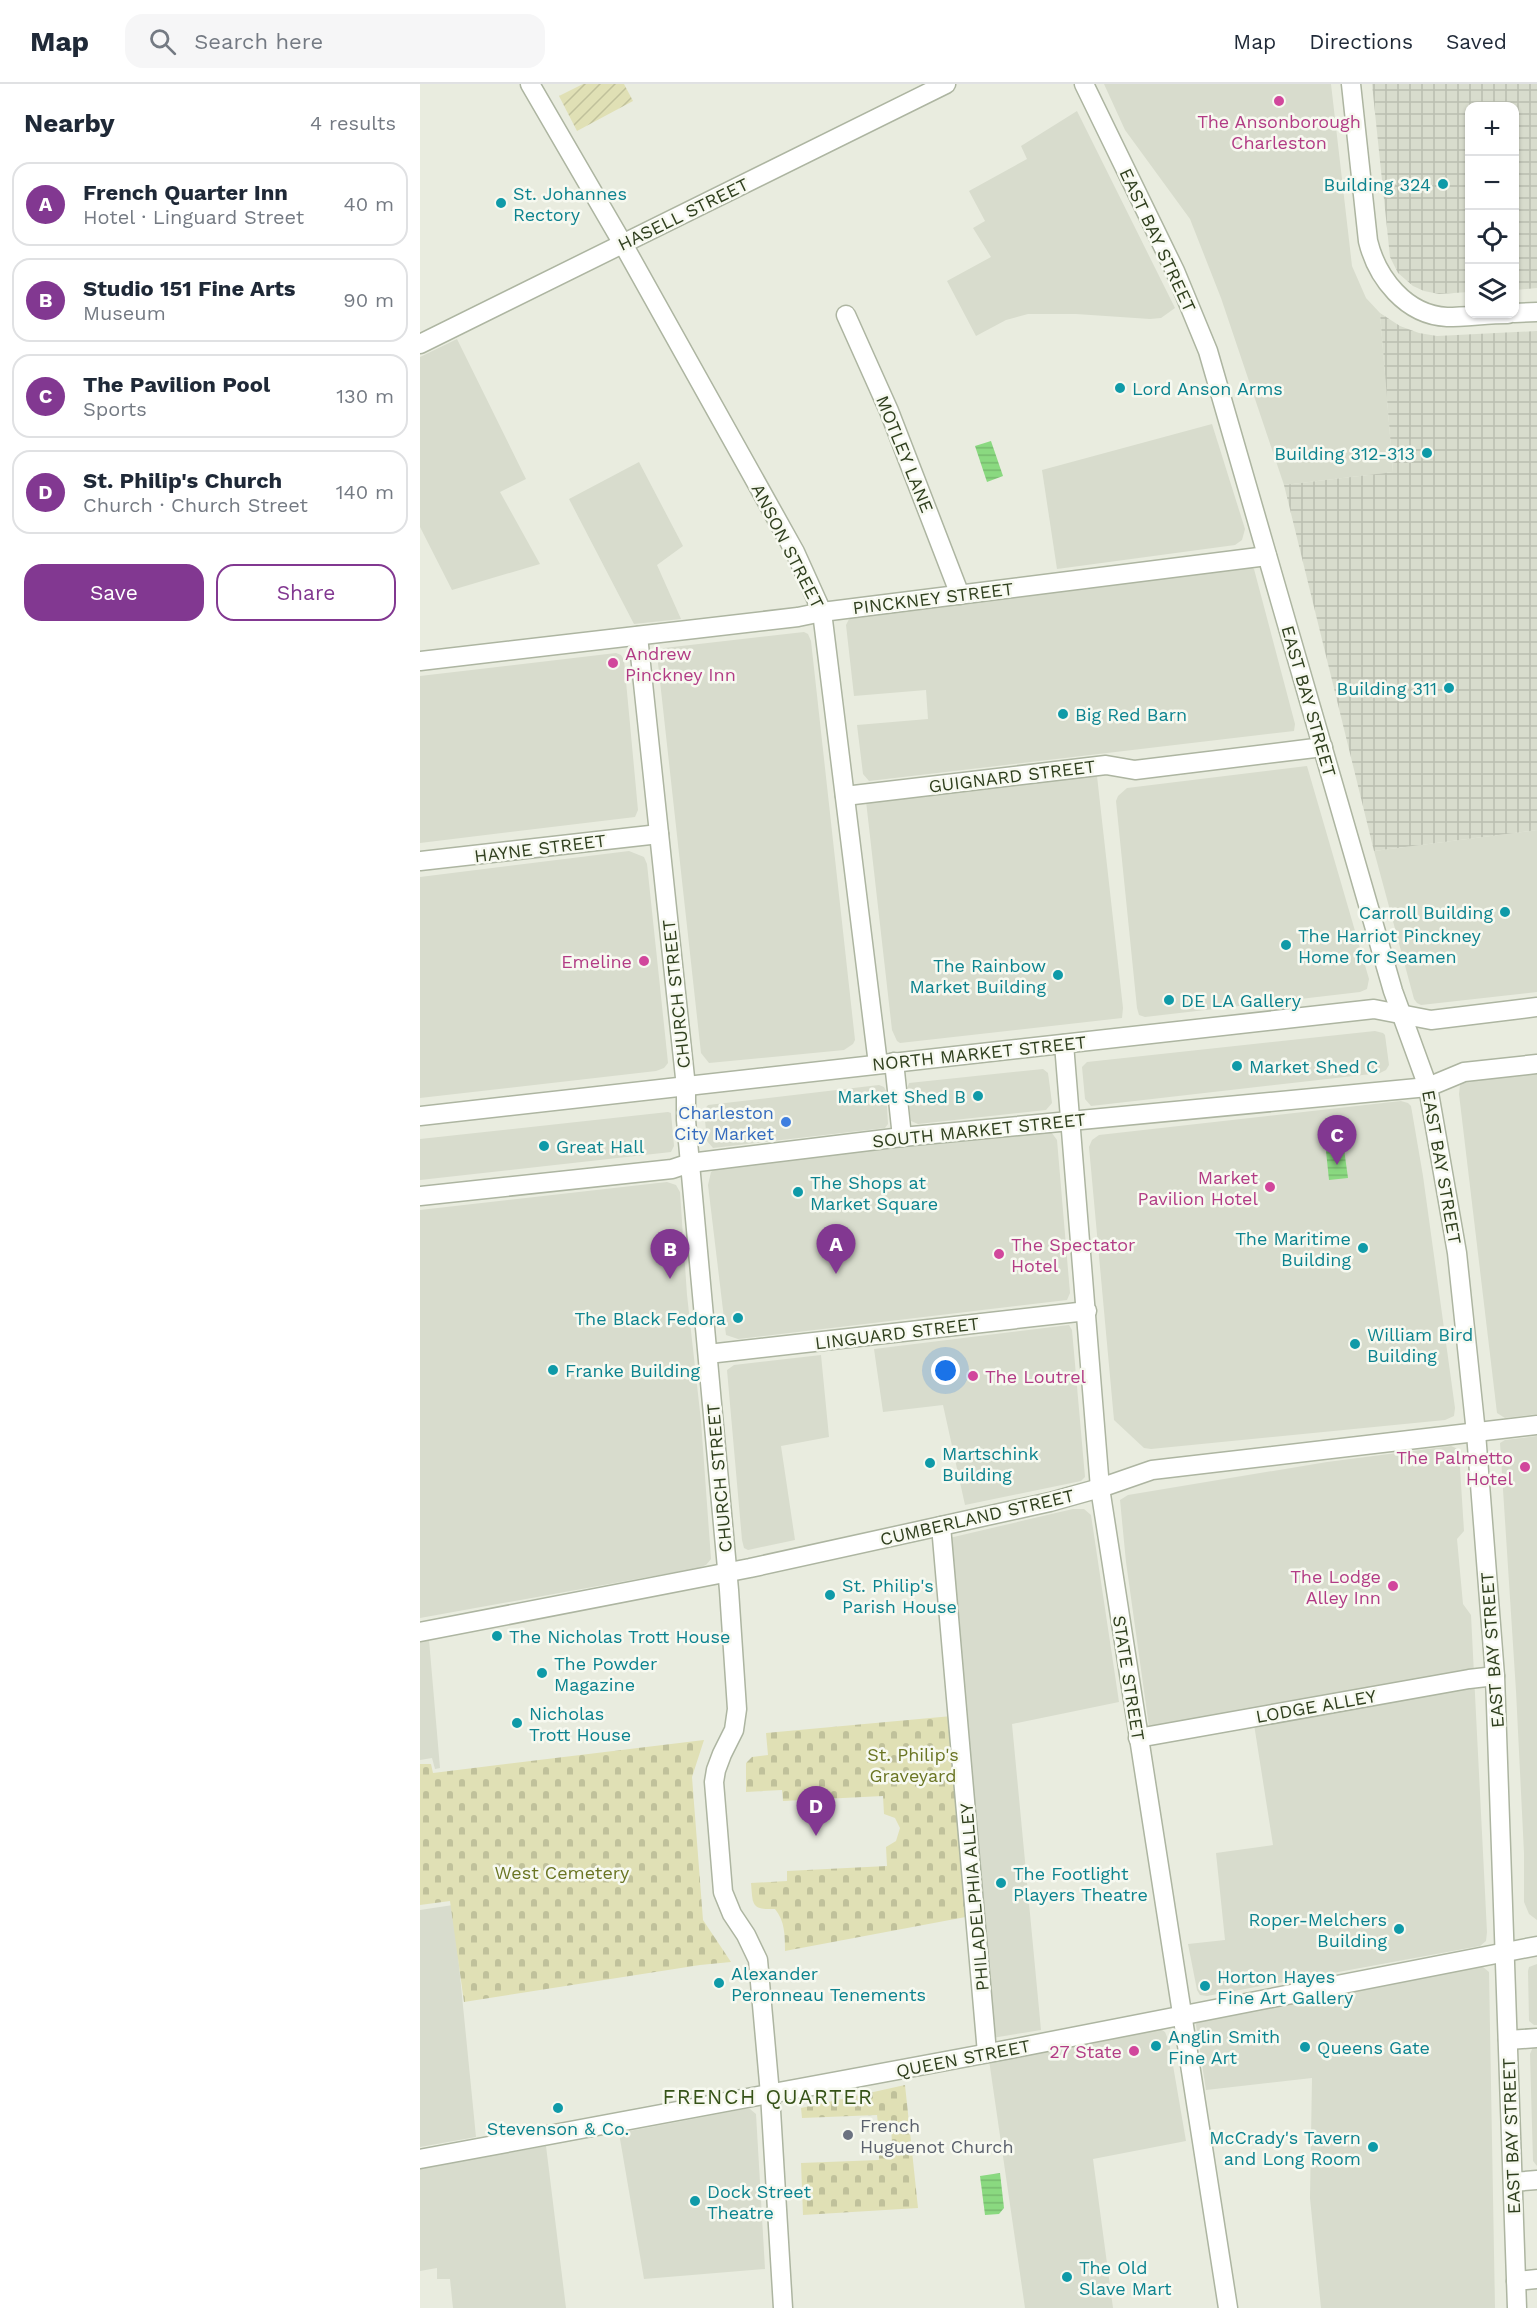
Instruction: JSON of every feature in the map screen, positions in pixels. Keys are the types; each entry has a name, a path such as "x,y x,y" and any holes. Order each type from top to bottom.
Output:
{"street":[{"name":"ANSON STREET","path":"530,84 623,244 795,552 822,612 845,796 886,1063 902,1137"},
{"name":"HASELL STREET","path":"420,344 946,84"},
{"name":"EAST BAY STREET","path":"1084,84 1175,271 1208,351 1401,1014 1428,1087 1457,1253 1476,1433 1495,1676 1517,2308"},
{"path":"1351,84 1371,256 1384,281 1406,301 1431,314 1446,317 1465,316"},
{"path":"1519,313 1537,312"},
{"name":"MOTLEY LANE","path":"846,315 889,411 960,595"},
{"name":"PINCKNEY STREET","path":"420,661 798,617 822,612 1267,556"},
{"name":"CHURCH STREET","path":"638,636 686,1087 686,1120 728,1572 737,1709 734,1730 722,1754 715,1776 720,1877 726,1902 758,1960 770,2094 783,2308"},
{"name":"GUIGNARD STREET","path":"845,796 1106,765 1135,770 1323,747"},
{"name":"HAYNE STREET","path":"420,861 659,834"},
{"name":"NORTH MARKET STREET","path":"420,1116 1374,1009 1431,1020 1537,1007"},
{"name":"STATE STREET","path":"1064,1044 1100,1488 1228,2308"},
{"name":"SOUTH MARKET STREET","path":"420,1196 672,1169 690,1163 902,1137 1428,1087 1464,1072 1537,1064"},
{"name":"LINGUARD STREET","path":"708,1354 1087,1311"},
{"name":"CUMBERLAND STREET","path":"420,1632 728,1572 1068,1498 1155,1469 1537,1425"},
{"name":"PHILADELPHIA ALLEY","path":"941,1526 987,2053"},
{"name":"LODGE ALLEY","path":"1138,1737 1495,1676"},
{"name":"QUEEN STREET","path":"420,2159 987,2053 1537,1946"},
{"path":"1508,2040 1537,2038"},
{"path":"1513,2182 1537,2180"},
{"path":"1516,2281 1537,2279"}],"shaded area":[{"path":"1104,84 1331,84 1352,266 1366,298 1380,313 1393,472 1284,485 1221,298 1190,219 1125,130"},
{"name":"Building 324","path":"1372,84 1537,84 1537,288 1519,290 1519,102 1465,102 1465,292 1439,294 1413,286 1398,273 1390,257"},
{"path":"1077,111 1175,308 1161,318 1150,319 1076,314 1028,314 1006,320 976,336 947,281 991,257 973,228 985,221 969,191 1027,159 1021,146"},
{"path":"1380,313 1400,326 1419,333 1437,336 1537,331 1537,830 1374,851 1284,485 1393,472"},
{"path":"457,339 526,479 500,492 540,564 452,590 420,527 420,357"},
{"path":"1212,424 1245,529 1242,540 1235,545 1057,569 1042,470"},
{"path":"991,441 1003,476 987,482 975,446"},
{"path":"639,462 683,546 657,565 681,619 634,624 569,499"},
{"path":"1250,566 1254,569 1295,724 1294,731 869,781 863,774 857,725 928,719 926,690 854,696 846,625 849,619"},
{"path":"804,632 808,634 811,641 855,1040 844,1050 709,1063 701,1053 657,654 664,648"},
{"path":"616,653 624,660 638,810 635,817 420,843 420,676"},
{"path":"1307,766 1369,979 1367,989 1360,992 1145,1017 1139,1015 1116,801 1118,796 1127,788"},
{"path":"1095,773 1123,1008 1122,1018 900,1043 897,1041 892,1030 866,801"},
{"name":"Carroll Building","path":"1537,830 1537,992 1421,1005 1417,1003 1374,851"},
{"path":"629,851 644,857 647,864 668,1063 664,1068 656,1071 420,1098 420,877"},
{"name":"Market Shed C","path":"1375,1031 1385,1035 1389,1065 1380,1073 1091,1106 1085,1099 1082,1067 1087,1062"},
{"name":"Market Shed B","path":"1043,1069 1048,1073 1052,1103 1046,1110 918,1124 911,1121 907,1089 909,1083"},
{"path":"1537,1072 1537,1414 1505,1418 1497,1413 1459,1094 1460,1085 1466,1081"},
{"path":"879,1085 886,1091 888,1124 885,1128 713,1148 707,1141 704,1110 708,1105"},
{"path":"1401,1101 1411,1106 1423,1176 1455,1408 1454,1416 1445,1420 1144,1448 1114,1420 1089,1147 1092,1140 1099,1135"},
{"name":"Great Hall","path":"671,1113 674,1146 671,1152 420,1180 420,1139"},
{"path":"1049,1129 1057,1140 1070,1293 1067,1300 738,1339 726,1335 708,1185 711,1172 715,1168"},
{"path":"1336,1147 1344,1149 1348,1178 1329,1180 1326,1151"},
{"path":"667,1182 676,1185 680,1192 711,1559 706,1565 698,1568 420,1618 420,1210"},
{"path":"1069,1325 1072,1330 1085,1477 1081,1481 965,1505 943,1405 883,1412 874,1349"},
{"path":"821,1355 829,1437 781,1446 795,1540 748,1550 744,1548 742,1540 727,1370 734,1365"},
{"path":"1537,1436 1537,1920 1529,1914 1524,1902 1524,1853 1516,1691 1500,1443 1505,1440"},
{"path":"1451,1446 1459,1452 1464,1531 1457,1539 1463,1604 1471,1615 1486,1941 1480,1946 1207,1996 1200,1995 1188,1944 1225,1940 1216,1853 1273,1845 1253,1718 1150,1734 1126,1562 1120,1500 1128,1495 1327,1462"},
{"path":"1073,1509 1084,1509 1091,1515 1119,1702 1012,1724 1041,2030 986,2039 945,1539"},
{"path":"429,1640 440,1768 435,1769 432,1758 420,1760 420,1642"},
{"path":"453,1905 476,2137 420,2147 420,1910"},
{"path":"1537,1964 1537,2025 1534,2025 1529,2021 1528,1971 1529,1967"},
{"path":"1473,1965 1483,1967 1489,1972 1495,2308 1321,2308 1310,2198 1312,2078 1206,2090 1196,2025 1198,2017"},
{"path":"1158,2027 1165,2032 1169,2042 1186,2141 1093,2159 1113,2308 1025,2308 989,2060"},
{"path":"1537,2046 1537,2166 1533,2161 1530,2054 1533,2047"},
{"name":"Dock Street Theatre","path":"750,2109 756,2114 765,2269 644,2279 619,2133"},
{"path":"546,2146 566,2308 453,2308 450,2279 437,2279 437,2268 420,2271 420,2169"},
{"path":"1000,2173 1004,2208 999,2214 985,2215 980,2176"}],"green space":[{"path":"583,84 624,84 633,101 577,131 559,96"},
{"name":"St. Philip's Graveyard","path":"952,1716 971,1916 785,1951 781,1919 775,1909 755,1905 751,1883 787,1881 787,1871 887,1866 886,1847 896,1841 900,1828 895,1818 884,1814 883,1796 783,1801 782,1790 746,1792 746,1763 752,1757 768,1755 766,1733"},
{"name":"West Cemetery","path":"704,1740 692,1777 703,1920 731,1962 464,2002 450,1901 420,1905 420,1764 431,1764 433,1773"},
{"path":"905,2085 918,2208 803,2215 801,2163 879,2160 879,2148 892,2146 891,2123 878,2124 877,2115 802,2118 801,2108"}],"place":[{"name":"The Ansonborough Charleston","path":"1279,101"},
{"name":"Building 324","path":"1443,184"},
{"name":"St. Johannes Rectory","path":"501,203"},
{"name":"Lord Anson Arms","path":"1120,388"},
{"name":"Building 312-313","path":"1427,453"},
{"name":"Andrew Pinckney Inn","path":"613,663"},
{"name":"Building 311","path":"1449,688"},
{"name":"Big Red Barn","path":"1063,714"},
{"name":"Carroll Building","path":"1505,912"},
{"name":"The Harriot Pinckney Home for Seamen","path":"1286,945"},
{"name":"Emeline","path":"644,961"},
{"name":"The Rainbow Market Building","path":"1058,975"},
{"name":"DE LA Gallery","path":"1169,1000"},
{"name":"Market Shed C","path":"1237,1066"},
{"name":"Market Shed B","path":"978,1096"},
{"name":"Charleston City Market","path":"786,1122"},
{"name":"Great Hall","path":"544,1146"},
{"name":"The Pavilion Pool","path":"1337,1165"},
{"name":"Market Pavilion Hotel","path":"1270,1187"},
{"name":"The Shops at Market Square","path":"798,1192"},
{"name":"The Maritime Building","path":"1363,1248"},
{"name":"The Spectator Hotel","path":"999,1254"},
{"name":"French Quarter Inn","path":"836,1274"},
{"name":"Studio 151 Fine Arts","path":"670,1279"},
{"name":"The Black Fedora","path":"738,1318"},
{"name":"William Bird Building","path":"1355,1344"},
{"name":"Franke Building","path":"553,1370"},
{"name":"The Loutrel","path":"973,1376"},
{"name":"Martschink Building","path":"930,1463"},
{"name":"The Palmetto Hotel","path":"1525,1467"},
{"name":"The Lodge Alley Inn","path":"1393,1586"},
{"name":"St. Philip's Parish House","path":"830,1595"},
{"name":"The Nicholas Trott House","path":"497,1636"},
{"name":"The Powder Magazine","path":"542,1673"},
{"name":"Nicholas Trott House","path":"517,1723"},
{"name":"St. Philip's Church","path":"816,1836"},
{"name":"The Footlight Players Theatre","path":"1001,1883"},
{"name":"Roper-Melchers Building","path":"1399,1929"},
{"name":"Alexander Peronneau Tenements","path":"719,1983"},
{"name":"Horton Hayes Fine Art Gallery","path":"1205,1986"},
{"name":"Anglin Smith Fine Art","path":"1156,2046"},
{"name":"Queens Gate","path":"1305,2047"},
{"name":"27 State","path":"1134,2051"},
{"name":"Stevenson & Co.","path":"558,2108"},
{"name":"French Huguenot Church","path":"848,2135"},
{"name":"McCrady's Tavern and Long Room","path":"1373,2147"},
{"name":"Dock Street Theatre","path":"695,2201"},
{"name":"The Old Slave Mart","path":"1067,2277"}],"district":[{"name":"FRENCH QUARTER","path":"768,2096"}]}
